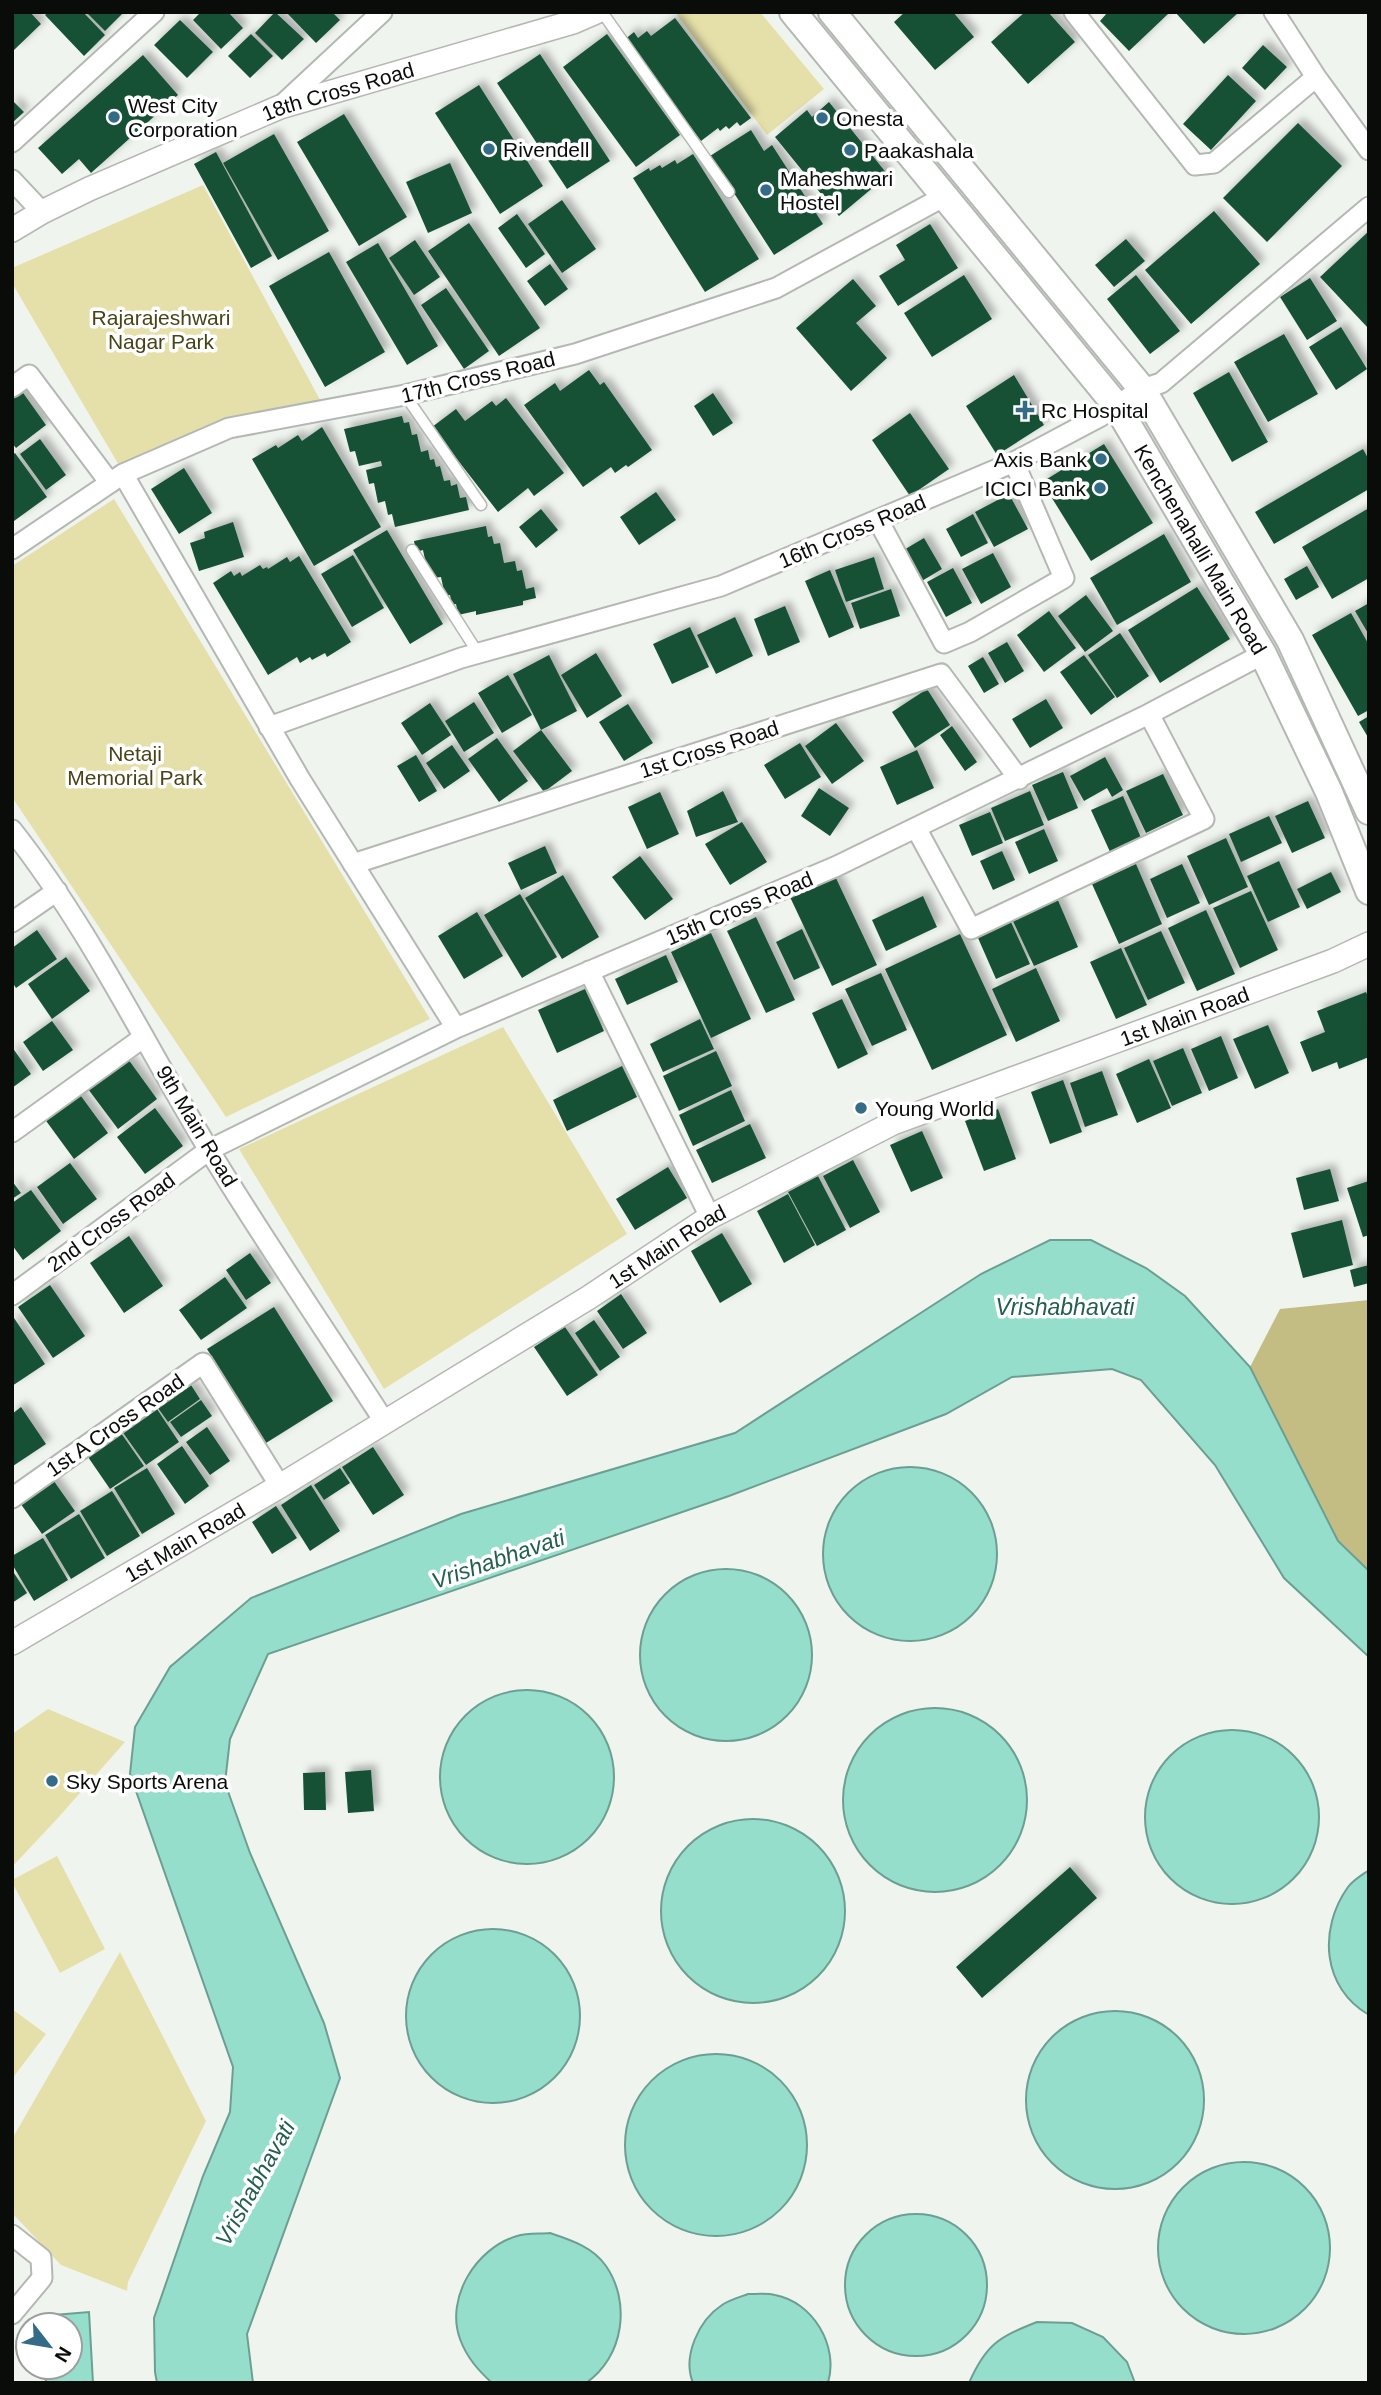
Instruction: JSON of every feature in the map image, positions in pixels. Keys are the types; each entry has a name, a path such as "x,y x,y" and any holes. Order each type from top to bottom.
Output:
{"main road":[{"name":"Kenchenahalli Main Road","path":"793,12 1116,405 1263,654 1329,792 1369,891"},
{"name":"Kenchenahalli Main Road","path":"832,12 1142,389 1290,640 1369,811"}],"street":[{"path":"12,142 154,12"},
{"path":"281,107 382,12"},
{"name":"18th Cross Road","path":"12,230 89,189 281,107 566,17 596,12"},
{"path":"1074,12 1195,165 1214,163 1317,77"},
{"path":"1275,12 1369,150"},
{"path":"12,180 42,212"},
{"name":"17th Cross Road","path":"12,549 116,479 229,428 405,395 575,354 776,288 945,196"},
{"name":"16th Cross Road","path":"269,727 478,653 721,586 1014,462 1142,389 1161,383 1369,207"},
{"path":"12,387 29,375 116,479 456,1028"},
{"path":"878,520 944,643 970,632 1064,578 1014,462"},
{"name":"15th Cross Road","path":"209,1150 456,1028 837,866 1019,779 1263,654"},
{"name":"1st Cross Road","path":"353,864 941,674 1019,779"},
{"path":"916,828 971,929 1204,819 1149,714"},
{"name":"9th Main Road","path":"12,830 44,871 103,964 209,1150 384,1421"},
{"path":"12,922 57,891"},
{"name":"1st Main Road","path":"12,1643 280,1486 589,1298 710,1217 893,1123 1320,966 1369,944"},
{"path":"589,971 710,1217"},
{"path":"12,1132 144,1037"},
{"name":"2nd Cross Road","path":"12,1295 209,1150"},
{"name":"1st A Cross Road","path":"12,1498 203,1363 280,1486"},
{"path":"12,2235 41,2258 42,2278 12,2314"}],"lane":[{"path":"602,12 729,192"},
{"path":"405,395 481,505"},
{"path":"412,550 478,653"}],"green space":[{"path":"675,12 760,12 824,89 767,135"},
{"name":"Rajarajeshwari Nagar Park","path":"203,185 324,407 226,419 120,467 12,283 12,268"},
{"name":"Netaji Memorial Park","path":"114,499 430,1019 226,1117 12,797 12,566"},
{"path":"503,1027 627,1234 384,1389 239,1149"},
{"name":"Sky Sports Arena","path":"48,1709 125,1742 12,1867 12,1734"},
{"path":"57,1856 105,1949 60,1973 12,1882"},
{"path":"120,1952 206,2121 128,2282 127,2291 61,2265 12,2213 12,2139"},
{"path":"12,2009 46,2034 12,2079"}],"shaded area":[{"path":"1369,1300 1369,1571 1338,1541 1250,1367 1280,1309"}],"water":[{"name":"Vrishabhavati","path":"1050,1240 1091,1240 1146,1268 1185,1296 1250,1367 1338,1541 1369,1571 1369,1657 1284,1578 1215,1465 1141,1380 1112,1369 1012,1377 946,1414 729,1496 268,1654 230,1739 225,1783 250,1853 324,2023 340,2078 247,2334 253,2383 157,2383 154,2318 203,2176 230,2112 233,2067 130,1774 135,1727 170,1667 251,1598 461,1514 735,1433 981,1274"},
{"path":"910,1467 943,1474 971,1493 990,1521 997,1554 990,1587 971,1615 943,1634 910,1641 877,1634 849,1615 830,1587 823,1554 830,1521 849,1493 877,1474"},
{"path":"726,1569 759,1575 787,1594 806,1622 812,1655 806,1688 787,1716 759,1735 726,1741 693,1735 665,1716 646,1688 640,1655 646,1622 665,1594 693,1575"},
{"path":"527,1690 560,1697 588,1716 607,1744 614,1777 607,1810 588,1838 560,1857 527,1864 494,1857 466,1838 447,1810 440,1777 447,1744 466,1716 494,1697"},
{"path":"935,1708 970,1715 1000,1735 1020,1765 1027,1800 1020,1835 1000,1865 970,1885 935,1892 900,1885 870,1865 850,1835 843,1800 850,1765 870,1735 900,1715"},
{"path":"1232,1730 1265,1737 1293,1756 1312,1784 1319,1817 1312,1850 1293,1878 1265,1897 1232,1904 1199,1897 1171,1878 1152,1850 1145,1817 1152,1784 1171,1756 1199,1737"},
{"path":"753,1819 788,1826 818,1846 838,1876 845,1911 838,1946 818,1976 788,1996 753,2003 718,1996 688,1976 668,1946 661,1911 668,1876 688,1846 718,1826"},
{"path":"1369,1870 1369,2015 1342,1990 1334,1974 1329,1939 1338,1903 1350,1884"},
{"path":"493,1929 526,1936 554,1955 573,1983 580,2016 573,2049 554,2077 526,2096 493,2103 460,2096 432,2077 413,2049 406,2016 413,1983 432,1955 460,1936"},
{"path":"1115,2011 1149,2017 1178,2037 1198,2066 1204,2100 1198,2134 1178,2163 1149,2183 1115,2189 1081,2183 1052,2163 1032,2134 1026,2100 1032,2066 1052,2037 1081,2017"},
{"path":"716,2054 751,2061 767,2069 780,2081 792,2094 800,2110 807,2145 800,2180 792,2196 780,2209 767,2221 751,2229 716,2236 681,2229 665,2221 652,2209 640,2196 632,2180 625,2145 632,2110 640,2094 652,2081 665,2069 681,2061"},
{"path":"1244,2162 1277,2169 1292,2176 1305,2187 1316,2200 1323,2215 1330,2248 1323,2281 1316,2296 1305,2309 1292,2320 1277,2327 1244,2334 1211,2327 1196,2320 1183,2309 1172,2296 1165,2281 1158,2248 1165,2215 1172,2200 1183,2187 1196,2176 1211,2169"},
{"path":"916,2214 943,2219 966,2235 982,2258 987,2285 982,2312 966,2335 943,2351 916,2356 889,2351 866,2335 850,2312 845,2285 850,2258 866,2235 889,2219"},
{"path":"550,2233 588,2249 606,2266 619,2296 620,2328 616,2344 599,2372 586,2383 492,2383 473,2363 460,2339 456,2323 461,2292 477,2263 502,2242 521,2235"},
{"path":"748,2294 772,2294 789,2299 811,2316 820,2328 830,2355 828,2383 693,2383 690,2373 691,2350 700,2329 722,2305"},
{"path":"84,2312 89,2312 93,2383 46,2383 84,2381"},
{"path":"1037,2322 1072,2323 1103,2337 1127,2362 1135,2383 969,2383 981,2359 995,2344 1013,2332"}],"building":[{"path":"12,12 30,12 41,24 14,50"},
{"path":"48,12 83,12 105,35 84,56 45,15"},
{"path":"86,12 124,12 105,31"},
{"path":"201,12 228,12 243,28 221,49 193,20"},
{"path":"275,12 304,39 282,60 255,33"},
{"path":"286,12 332,12 340,20 316,43"},
{"path":"905,12 953,12 974,37 935,70 894,22"},
{"path":"1025,12 1048,12 1075,42 1028,84 991,42"},
{"path":"1108,12 1168,14 1129,51 1100,21"},
{"path":"1175,12 1239,12 1204,44"},
{"path":"675,18 751,118 740,126 737,122 729,129 726,126 720,131 718,128 701,141 624,40 634,32 638,38 647,31 651,36"},
{"path":"180,20 213,52 187,78 154,45"},
{"path":"251,34 273,56 250,78 228,56"},
{"path":"607,34 680,135 636,167 563,67"},
{"path":"1263,45 1287,67 1265,90 1242,68"},
{"path":"540,54 610,161 567,189 497,83"},
{"path":"143,55 178,95 91,173 79,159 62,174 38,148"},
{"path":"1228,75 1256,101 1211,150 1183,124"},
{"name":"Rivendell","path":"479,85 543,186 500,214 435,113"},
{"path":"12,100 24,112 12,123"},
{"path":"829,102 888,175 839,216 775,137 807,110 812,117"},
{"path":"344,114 407,217 359,246 297,142"},
{"path":"1298,123 1342,166 1267,242 1223,198"},
{"name":"Maheshwari Hostel","path":"751,130 764,151 772,145 823,224 774,255 710,156"},
{"path":"274,134 329,231 278,260 223,163"},
{"path":"216,152 272,256 251,268 194,164"},
{"path":"693,154 759,259 705,292 633,178 649,168 650,171 660,165 662,168 675,160 677,164"},
{"path":"450,163 472,213 428,233 406,182"},
{"path":"562,200 596,249 562,273 528,224"},
{"path":"1214,211 1260,264 1191,324 1145,270"},
{"path":"517,214 545,254 526,268 498,228"},
{"path":"469,223 540,328 499,356 428,251"},
{"path":"930,224 958,268 898,306 879,276 905,260 896,245"},
{"path":"1369,231 1369,329 1320,277"},
{"path":"1126,239 1145,261 1114,287 1095,265"},
{"path":"415,240 440,277 414,295 389,258"},
{"path":"378,243 438,346 407,365 346,262"},
{"path":"329,252 385,352 325,387 269,286"},
{"path":"550,264 568,289 545,306 527,281"},
{"path":"964,275 992,319 932,357 904,313"},
{"path":"1136,275 1180,331 1150,354 1107,299"},
{"path":"1310,278 1337,321 1307,340 1280,297"},
{"path":"853,279 876,306 856,323 887,358 851,391 796,328"},
{"path":"446,288 489,351 464,369 421,305"},
{"path":"1341,327 1367,369 1336,390 1309,347"},
{"path":"1284,334 1318,394 1268,422 1234,362"},
{"path":"589,370 600,385 604,382 652,450 615,473 611,467 583,487 524,405 555,383 560,391"},
{"path":"1229,372 1268,442 1232,462 1193,393"},
{"path":"1014,375 1044,425 997,455 966,406"},
{"path":"21,390 46,425 16,448 12,443 12,397"},
{"path":"713,393 733,423 713,436 694,406"},
{"path":"506,398 564,473 534,496 528,488 498,512 432,427 456,409 465,421 492,401 496,406"},
{"path":"910,413 949,469 910,496 872,440"},
{"path":"402,416 404,423 409,422 412,435 417,434 421,452 428,450 430,460 434,459 436,467 440,466 444,481 450,480 451,486 457,484 460,498 466,497 469,510 395,527 392,514 388,515 385,501 378,503 374,483 369,484 366,470 382,466 381,461 359,466 355,451 350,452 344,429"},
{"path":"322,427 381,527 314,566 252,459 276,445 278,448 298,435 302,441"},
{"path":"40,439 66,475 46,490 20,454"},
{"path":"1104,444 1153,523 1091,561 1042,482"},
{"path":"1363,449 1369,460 1369,489 1274,544 1255,512"},
{"path":"15,453 47,497 14,521 12,455"},
{"path":"184,468 212,513 179,534 151,489"},
{"path":"656,492 676,520 639,545 620,517"},
{"path":"1009,494 1028,529 994,547 975,512"},
{"path":"1369,508 1369,578 1332,599 1302,547"},
{"path":"541,509 558,530 536,548 519,527"},
{"path":"973,514 988,543 961,557 946,529"},
{"path":"233,522 244,557 199,571 190,543 205,538 204,532"},
{"path":"486,526 488,537 492,536 494,544 500,543 504,563 515,561 517,571 522,570 526,589 534,587 536,598 523,601 523,605 476,615 476,611 458,615 456,604 452,605 450,595 445,596 441,577 433,578 431,568 427,569 423,550 416,552 414,541"},
{"path":"387,530 443,624 410,644 353,550"},
{"path":"1164,534 1191,582 1117,625 1090,578"},
{"path":"924,538 942,569 920,582 902,551"},
{"path":"993,553 1011,587 981,604 962,569"},
{"path":"353,555 384,608 352,627 321,574"},
{"path":"299,556 351,642 327,657 325,653 300,663 297,657 268,675 213,583 231,571 234,576 240,572 242,576 260,565 263,569 268,569 287,557 290,562"},
{"path":"874,557 884,589 846,602 835,570"},
{"path":"1307,566 1319,587 1296,600 1284,579"},
{"path":"953,568 972,603 946,617 927,582"},
{"path":"830,570 854,627 829,638 805,581"},
{"path":"1197,587 1230,639 1160,683 1128,630"},
{"path":"891,589 900,616 860,629 851,603"},
{"path":"1086,595 1113,631 1085,652 1058,616"},
{"path":"1369,603 1369,635 1355,611"},
{"path":"785,606 800,642 768,656 754,619"},
{"path":"1049,611 1076,648 1044,672 1017,635"},
{"path":"1351,613 1369,645 1369,710 1358,716 1312,635"},
{"path":"735,617 753,656 716,674 697,635"},
{"path":"690,627 709,667 672,684 653,644"},
{"path":"1120,633 1149,676 1117,698 1088,655"},
{"path":"1007,642 1024,671 1005,683 988,653"},
{"path":"596,653 622,696 587,718 561,675"},
{"path":"549,655 577,711 541,730 513,674"},
{"path":"1084,655 1115,697 1091,715 1060,672"},
{"path":"983,657 999,684 984,693 968,666"},
{"path":"508,675 532,715 502,733 478,693"},
{"path":"927,689 950,725 915,748 892,712"},
{"path":"1046,699 1063,728 1030,748 1012,719"},
{"path":"474,702 494,733 464,752 445,721"},
{"path":"430,703 451,735 422,755 401,723"},
{"path":"628,704 653,743 624,761 599,722"},
{"path":"1369,716 1369,739 1359,722"},
{"path":"836,723 864,761 832,784 805,746"},
{"path":"952,726 977,762 965,771 940,735"},
{"path":"541,730 572,771 544,792 513,751"},
{"path":"497,738 528,781 499,802 468,759"},
{"path":"800,743 821,777 785,799 764,765"},
{"path":"452,745 470,771 444,789 426,763"},
{"path":"917,750 934,788 897,805 880,767"},
{"path":"416,755 437,791 419,802 397,766"},
{"path":"1105,757 1123,790 1112,797 1107,788 1084,801 1070,776"},
{"path":"1063,772 1078,808 1048,821 1032,785"},
{"path":"1163,774 1183,815 1146,833 1126,791"},
{"path":"819,788 849,808 830,836 801,816"},
{"path":"723,791 738,822 696,837 687,811"},
{"path":"1030,791 1044,825 1005,841 991,808"},
{"path":"660,792 679,834 647,849 628,807"},
{"path":"1123,796 1142,840 1111,854 1091,810"},
{"path":"1308,801 1325,838 1292,853 1275,816"},
{"path":"990,812 1003,843 972,856 959,825"},
{"path":"1269,816 1282,843 1241,862 1229,834"},
{"path":"742,822 767,862 730,885 705,844"},
{"path":"1044,829 1058,861 1029,874 1015,842"},
{"path":"1226,838 1248,887 1209,905 1187,856"},
{"path":"545,846 557,873 521,890 508,863"},
{"path":"1002,851 1015,880 993,890 980,861"},
{"path":"640,856 673,899 645,920 612,877"},
{"path":"1279,861 1300,907 1268,922 1247,876"},
{"path":"1136,864 1162,924 1119,944 1092,884"},
{"path":"1182,864 1200,903 1167,918 1150,879"},
{"path":"1331,872 1341,892 1307,909 1297,889"},
{"path":"563,875 599,937 562,959 525,898"},
{"path":"835,876 877,965 832,986 790,897"},
{"path":"1251,891 1278,950 1240,968 1213,908"},
{"path":"520,894 557,957 522,978 484,915"},
{"path":"923,896 937,927 886,951 872,920"},
{"path":"1057,898 1078,947 1034,966 1012,919"},
{"path":"1206,910 1235,974 1197,991 1168,928"},
{"path":"477,912 503,956 464,979 438,936"},
{"path":"756,917 795,1000 766,1013 727,931"},
{"path":"1011,922 1030,964 996,979 978,938"},
{"path":"802,929 820,968 794,980 776,942"},
{"path":"37,930 57,959 16,988 12,982 12,948"},
{"path":"1161,931 1185,983 1148,1000 1124,948"},
{"path":"711,933 751,1019 711,1038 671,952"},
{"path":"960,934 1007,1035 932,1070 885,969"},
{"path":"1121,948 1147,1005 1116,1019 1090,962"},
{"path":"666,955 678,982 627,1005 615,979"},
{"path":"66,957 90,991 52,1019 28,984"},
{"path":"1036,968 1060,1021 1016,1042 992,989"},
{"path":"881,973 907,1030 872,1046 845,989"},
{"path":"585,989 604,1031 557,1053 538,1010"},
{"path":"1366,992 1369,999 1369,1057 1339,1069 1337,1062 1312,1072 1300,1042 1325,1032 1317,1011"},
{"path":"842,999 868,1054 838,1069 812,1013"},
{"path":"700,1019 714,1049 663,1072 650,1044"},
{"path":"52,1021 73,1050 43,1071 23,1042"},
{"path":"1268,1025 1289,1073 1255,1089 1233,1039"},
{"path":"1221,1036 1238,1078 1209,1091 1191,1049"},
{"path":"12,1047 31,1074 12,1088"},
{"path":"1183,1048 1202,1093 1172,1106 1153,1061"},
{"path":"716,1051 732,1086 679,1111 663,1076"},
{"path":"128,1059 157,1099 118,1129 88,1089"},
{"path":"1149,1059 1171,1108 1137,1123 1116,1074"},
{"path":"622,1066 637,1097 567,1131 553,1100"},
{"path":"1102,1071 1118,1115 1085,1127 1070,1083"},
{"path":"1063,1080 1082,1132 1050,1144 1031,1092"},
{"path":"731,1090 745,1121 693,1146 679,1115"},
{"path":"78,1092 108,1133 74,1159 44,1118"},
{"path":"155,1108 183,1146 145,1174 117,1137"},
{"path":"998,1109 1016,1159 984,1171 965,1121"},
{"path":"750,1124 766,1158 712,1183 696,1150"},
{"path":"922,1131 943,1178 911,1192 890,1145"},
{"path":"853,1160 880,1212 850,1228 823,1176"},
{"path":"70,1163 97,1199 63,1224 37,1187"},
{"path":"668,1167 687,1198 635,1230 616,1199"},
{"path":"1330,1169 1339,1201 1304,1210 1296,1178"},
{"path":"818,1176 846,1230 817,1246 788,1192"},
{"path":"12,1181 21,1193 12,1199"},
{"path":"1369,1181 1369,1235 1363,1237 1347,1188"},
{"path":"31,1190 61,1231 23,1260 12,1245 12,1203"},
{"path":"788,1194 815,1245 784,1263 757,1211"},
{"path":"1342,1220 1353,1265 1303,1278 1291,1233"},
{"path":"722,1233 752,1284 720,1303 691,1251"},
{"path":"129,1236 163,1286 124,1313 90,1263"},
{"path":"250,1253 271,1283 246,1300 226,1270"},
{"path":"1369,1265 1369,1283 1354,1287 1350,1270"},
{"path":"225,1277 247,1308 201,1340 179,1310"},
{"path":"50,1285 85,1336 53,1358 18,1307"},
{"path":"621,1294 647,1333 623,1349 597,1311"},
{"path":"274,1307 333,1401 266,1443 207,1349"},
{"path":"14,1318 45,1364 12,1386 12,1319"},
{"path":"594,1320 620,1357 600,1371 575,1333"},
{"path":"565,1327 598,1375 567,1396 534,1347"},
{"path":"191,1385 200,1399 168,1422 158,1408"},
{"path":"201,1400 212,1416 181,1437 170,1422"},
{"path":"153,1403 179,1442 146,1465 119,1427"},
{"path":"21,1407 46,1444 13,1466 12,1414"},
{"path":"207,1427 230,1461 210,1475 186,1442"},
{"path":"121,1433 144,1466 110,1489 88,1457"},
{"path":"182,1446 209,1486 185,1504 157,1464"},
{"path":"373,1447 404,1495 373,1515 342,1467"},
{"path":"147,1468 175,1514 142,1534 114,1488"},
{"path":"340,1468 350,1483 324,1500 314,1485"},
{"path":"51,1477 75,1511 42,1534 18,1500"},
{"path":"311,1485 340,1531 310,1551 281,1505"},
{"path":"112,1491 140,1536 107,1556 80,1511"},
{"path":"276,1506 297,1538 272,1554 252,1522"},
{"path":"79,1514 105,1558 71,1579 45,1535"},
{"path":"43,1538 68,1580 34,1601 12,1564 12,1556"},
{"path":"12,1570 27,1593 12,1603"},
{"path":"371,1770 374,1811 348,1813 345,1772"},
{"path":"325,1772 326,1810 304,1810 303,1773"},
{"path":"1070,1867 1097,1898 982,1998 956,1967"}],"place":[{"name":"West City Corporation","path":"114,117"},
{"name":"Onesta","path":"822,118"},
{"name":"Rivendell","path":"489,149"},
{"name":"Paakashala","path":"850,150"},
{"name":"Maheshwari Hostel","path":"766,190"},
{"name":"Rc Hospital","path":"1025,410"},
{"name":"Axis Bank","path":"1101,459"},
{"name":"ICICI Bank","path":"1100,488"},
{"name":"Young World","path":"861,1108"},
{"name":"Sky Sports Arena","path":"52,1781"}]}
